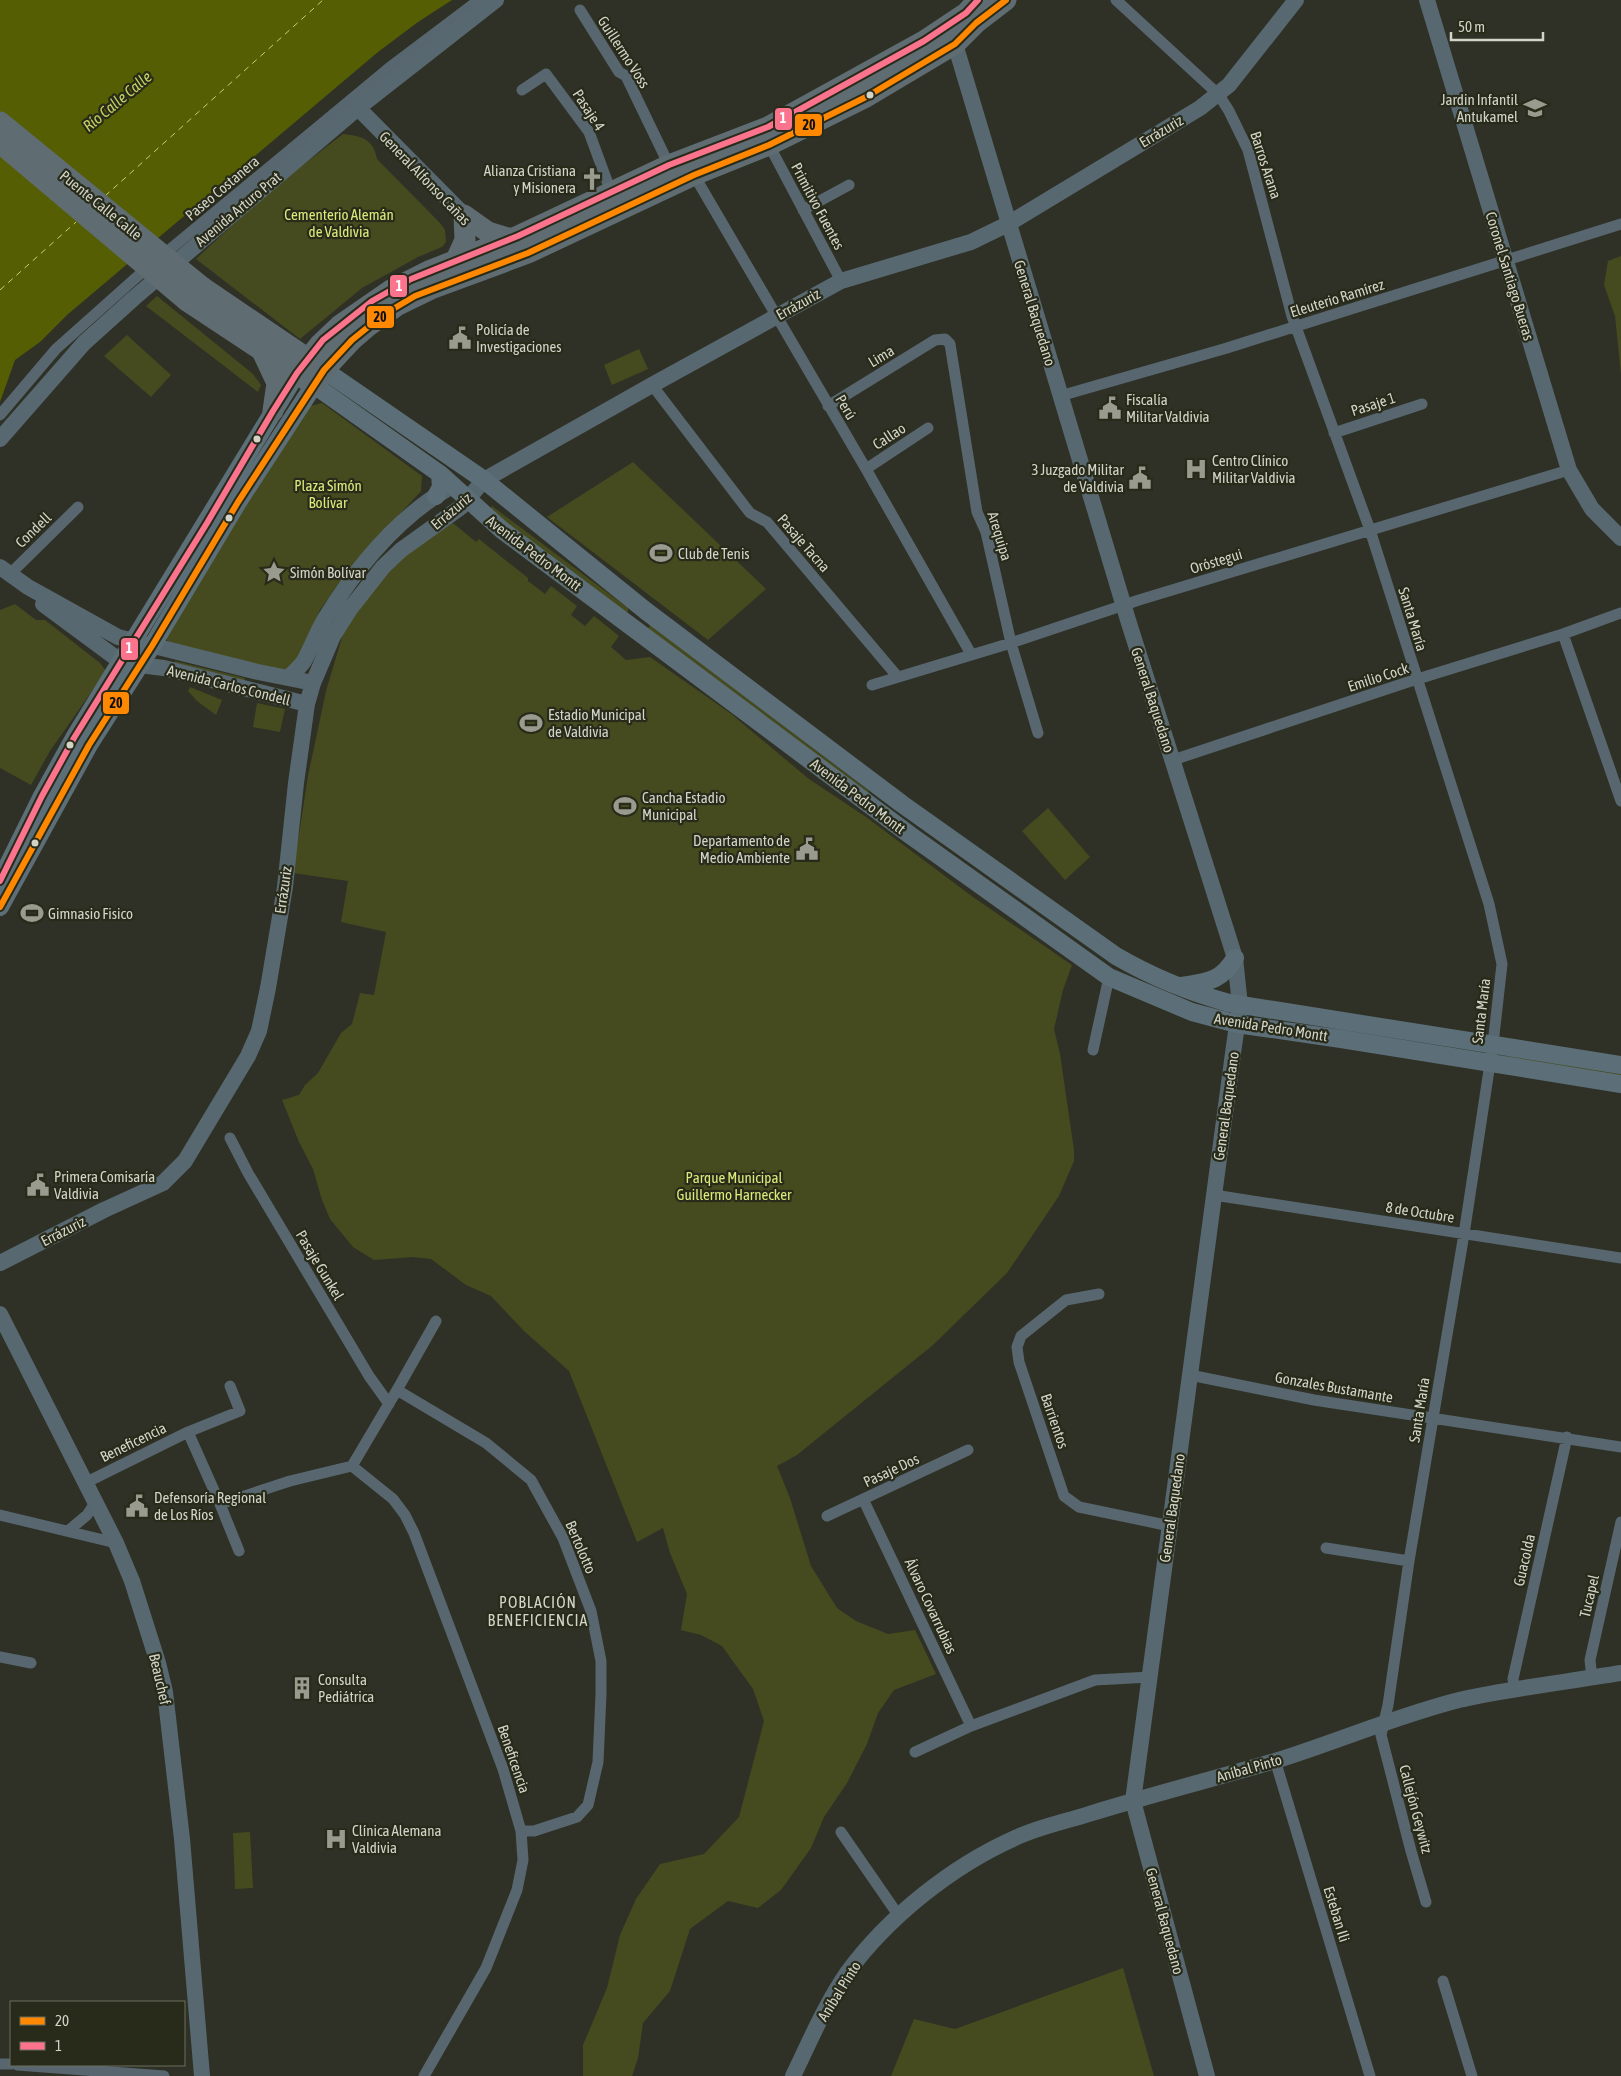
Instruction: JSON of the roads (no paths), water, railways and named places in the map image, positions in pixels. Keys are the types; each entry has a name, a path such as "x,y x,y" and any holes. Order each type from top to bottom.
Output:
{"highway":[{"path":"311,371 324,340 339,326 372,301 411,279 502,242 669,165 768,127 924,41 966,13 978,0"},
{"path":"311,371 398,305 431,289 528,253 694,175 769,145 866,97 955,44 976,23 1006,0"},
{"name":"Puente Calle Calle","path":"0,122 194,294"},
{"name":"Puente Calle Calle","path":"0,143 194,294"},
{"path":"464,215 502,242 528,253"},
{"path":"455,262 465,240 464,215"},
{"name":"Avenida Pedro Montt","path":"194,294 261,349 311,371"},
{"name":"Avenida Pedro Montt","path":"194,294 311,371"},
{"path":"261,349 277,383 273,411"}],"main road":[{"name":"Avenida Arturo Prat","path":"0,439 84,343 134,298 358,108 496,0"},
{"name":"Errázuriz","path":"0,1263 104,1210 163,1183 185,1161 248,1056 259,1031 268,988 285,887 296,783 307,704 312,683 333,636 350,609 383,567 401,550 448,517 469,499 484,480 652,385 841,281 971,242 1008,224 1219,95 1296,0"},
{"name":"Coronel Santiago Bueras","path":"1427,0 1457,94 1569,470 1592,508 1621,538"},
{"name":"General Baquedano","path":"955,44 1124,605 1235,958 1240,1005 1133,1801 1207,2076"},
{"name":"General Alfonso Cañas","path":"358,108 464,215"},
{"path":"0,881 42,796 121,660 207,523 273,411 311,371"},
{"path":"0,907 89,745 152,646 238,502 311,371"},
{"name":"Avenida Pedro Montt","path":"311,371 445,478 502,530 891,820 1109,976 1192,1012 1237,1024 1621,1084"},
{"name":"Avenida Pedro Montt","path":"311,371 484,480 646,610 902,804 1116,956 1142,971 1178,987 1213,999 1240,1005 1621,1065"},
{"path":"436,496 445,478 484,480"},
{"name":"Errázuriz","path":"288,678 303,662 324,620 350,579 399,526 436,496"},
{"name":"Avenida Carlos Condell","path":"4,571 28,587 118,637 312,683"},
{"name":"Avenida Carlos Condell","path":"28,587 40,602 114,657 121,660 139,665 164,668 307,704"},
{"path":"632,626 646,610"},
{"path":"891,820 902,804"},
{"path":"1178,987 1209,982 1224,972 1235,958"},
{"name":"Beauchef","path":"0,1314 116,1542 132,1581 158,1663 165,1692 182,1838 202,2076"},
{"name":"Aníbal Pinto","path":"793,2076 828,2004 847,1974 870,1944 899,1916 961,1868 997,1846 1032,1831 1275,1760 1459,1700 1621,1673"}],"street":[{"name":"Paseo Costanera","path":"0,415 56,349 139,275 390,68 479,0"},
{"name":"Barros Arana","path":"1116,0 1219,95 1229,111 1248,150 1296,326"},
{"name":"Guillermo Voss","path":"580,10 619,72 626,76 669,165"},
{"name":"Pasaje 4","path":"522,90 546,74 589,132 610,192"},
{"name":"Primitivo Fuentes","path":"769,145 841,281"},
{"name":"Perú","path":"694,175 866,469 971,654"},
{"path":"803,210 849,185"},
{"name":"Eleuterio Ramírez","path":"1060,396 1296,326 1621,224"},
{"name":"Santa María","path":"1296,326 1370,530 1416,680 1489,904 1502,964 1493,1044 1464,1234 1409,1561 1385,1723"},
{"name":"Lima","path":"828,406 935,340 945,338 950,344"},
{"name":"Arequipa","path":"950,344 977,512 986,532 1011,643 1038,733"},
{"name":"Pasaje Tacna","path":"652,385 750,513 767,522 897,676"},
{"name":"Pasaje 1","path":"1334,433 1422,404"},
{"name":"Callao","path":"866,469 928,428"},
{"name":"Oróstegui","path":"872,684 1011,643 1124,605 1569,470"},
{"name":"Condell","path":"4,571 78,507"},
{"name":"Emilio Cock","path":"1173,760 1563,634 1621,613"},
{"path":"1563,634 1621,800"},
{"path":"1093,1050 1109,976"},
{"name":"Pasaje Gunkel","path":"230,1138 248,1173 369,1376 389,1404"},
{"name":"8 de Octubre","path":"1214,1195 1621,1258"},
{"name":"Barrientos","path":"1099,1294 1066,1300 1021,1336 1018,1347 1019,1362 1064,1496 1079,1507 1170,1526"},
{"path":"220,1504 290,1481 352,1466 436,1320"},
{"name":"Gonzales Bustamante","path":"1190,1374 1314,1400 1621,1446"},
{"path":"188,1432 240,1411 230,1386"},
{"name":"Bertolotto","path":"397,1390 486,1443 531,1480 563,1538 591,1612 601,1660 601,1694 598,1762 588,1805 578,1817 534,1831 521,1831"},
{"name":"Beneficencia","path":"85,1483 188,1432 239,1551"},
{"name":"Guacolda","path":"1515,1690 1513,1679 1567,1437"},
{"name":"Pasaje Dos","path":"827,1516 968,1450"},
{"name":"Beneficencia","path":"352,1466 393,1499 405,1516 414,1534 503,1769 521,1831 523,1860 517,1890 501,1934 486,1968 424,2076"},
{"name":"Álvaro Covarrubias","path":"863,1499 971,1726"},
{"path":"68,1531 87,1515 95,1502"},
{"path":"0,1515 116,1542"},
{"name":"Tucapel","path":"1592,1678 1590,1660 1621,1522"},
{"path":"1326,1548 1409,1561"},
{"path":"0,1657 31,1663"},
{"path":"915,1752 971,1726 1095,1680 1150,1677"},
{"name":"Callejón Geywitz","path":"1385,1723 1382,1735 1384,1748 1426,1902"},
{"name":"Esteban Ili","path":"1275,1760 1370,2076"},
{"path":"841,1832 899,1916"},
{"path":"1444,1981 1472,2076"},
{"path":"30,2066 164,2076"}],"water":[{"name":"Río Calle Calle","path":"0,0 452,0 418,22 378,52 67,315 40,342 15,360 0,402"}],"place":[{"name":"Jardin Infantil Antukamel","path":"1535,108"},
{"name":"Alianza Cristiana y Misionera","path":"592,179"},
{"name":"Policía de Investigaciones","path":"460,338"},
{"name":"Fiscalía Militar Valdivia","path":"1110,408"},
{"name":"Centro Clínico Militar Valdivia","path":"1196,469"},
{"name":"3 Juzgado Militar de Valdivia","path":"1140,478"},
{"name":"Club de Tenis","path":"661,553"},
{"name":"Simón Bolívar","path":"274,572"},
{"name":"Estadio Municipal de Valdivia","path":"531,723"},
{"name":"Cancha Estadio Municipal","path":"625,806"},
{"name":"Departamento de Medio Ambiente","path":"807,849"},
{"name":"Gimnasio Fisico","path":"32,913"},
{"name":"Primera Comisaría Valdivia","path":"38,1185"},
{"name":"Defensoría Regional de Los Ríos","path":"137,1506"},
{"name":"Consulta Pediátrica","path":"302,1688"},
{"name":"Clínica Alemana Valdivia","path":"336,1839"}],"district":[{"name":"POBLACIÓN BENEFICIENCIA","path":"538,1611"}],"park label":[{"name":"Cementerio Alemán de Valdivia","path":"339,222"},
{"name":"Plaza Simón Bolívar","path":"328,494"},
{"name":"Parque Municipal Guillermo Harnecker","path":"734,1186"}]}
